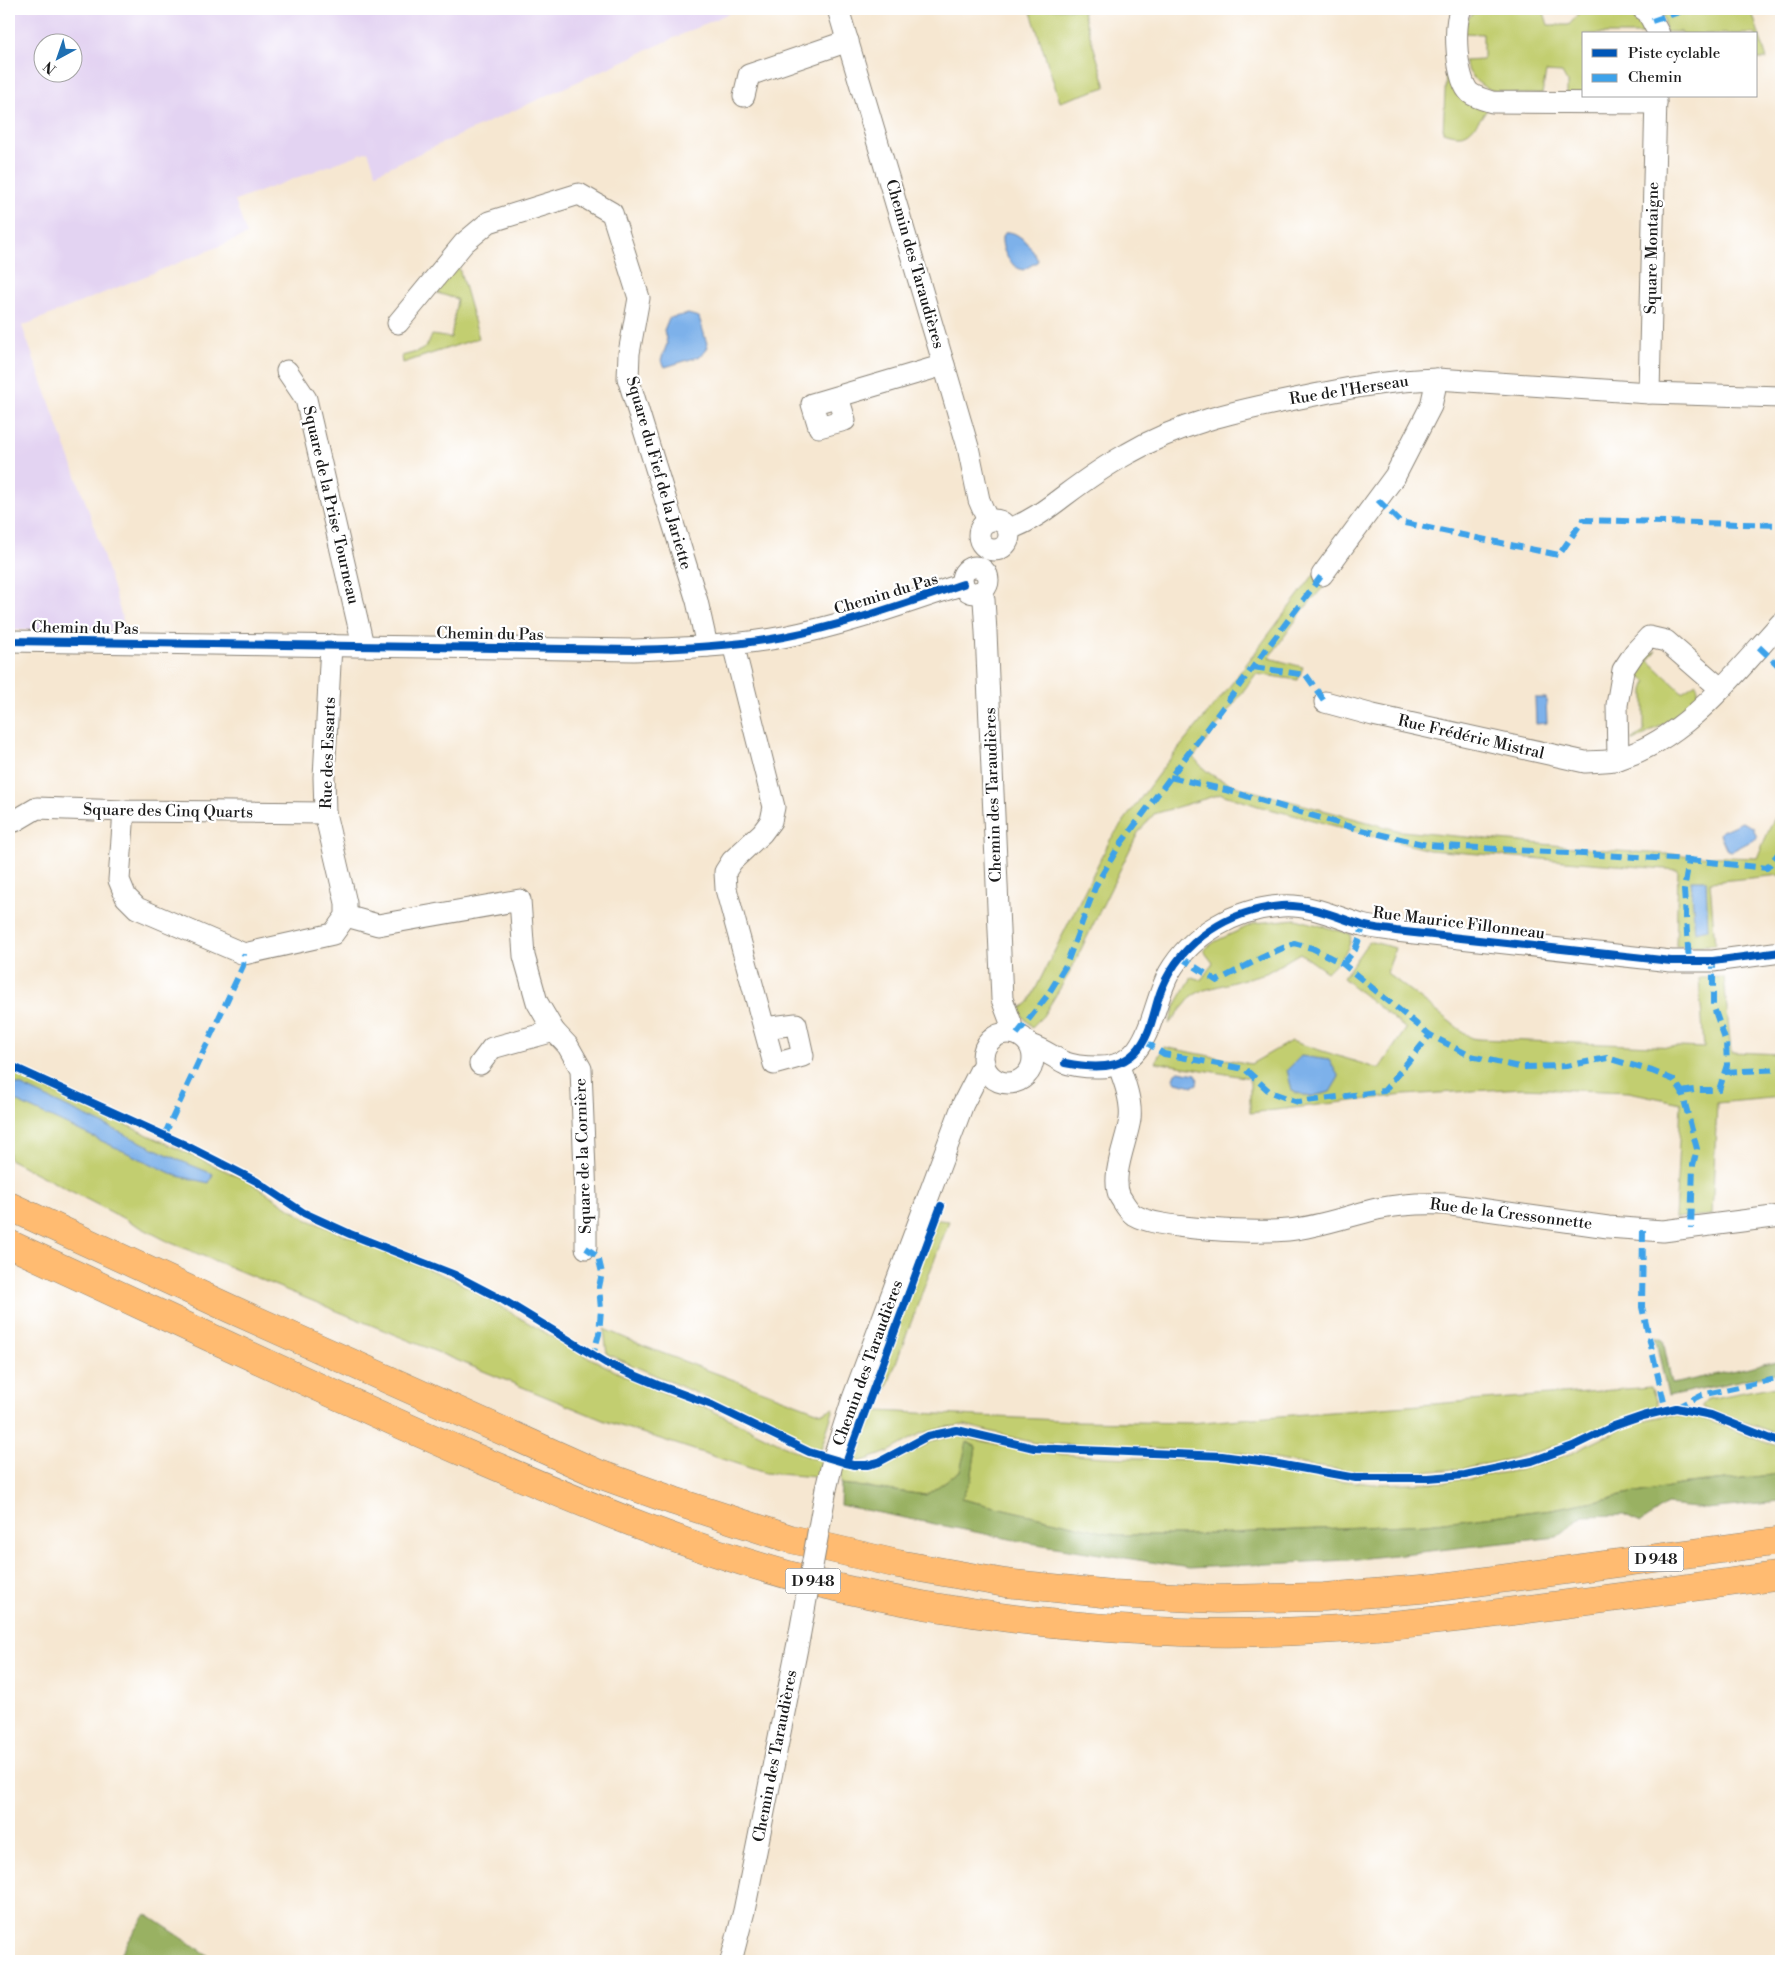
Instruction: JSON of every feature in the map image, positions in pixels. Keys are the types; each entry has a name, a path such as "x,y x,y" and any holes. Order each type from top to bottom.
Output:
{"highway":[{"name":"D 948","path":"9,1206 240,1313 598,1474 791,1539 898,1564 1005,1583 1112,1594 1217,1599 1324,1596 1433,1588 1781,1541"},
{"name":"D 948","path":"9,1244 400,1424 607,1513 677,1540 822,1584 920,1604 991,1616 1135,1630 1236,1633 1333,1630 1447,1620 1781,1575"}],"street":[{"name":"Chemin des Taraudières","path":"838,9 968,447 988,537 974,549 975,579 984,600 986,632 1002,999 989,1041"},
{"name":"Square Montaigne","path":"1461,9 1456,25 1460,76 1470,93 1492,102 1656,100 1649,393"},
{"path":"1643,9 1647,11 1658,32"},
{"path":"744,96 749,75 848,41"},
{"name":"Square du Fief de la Jariette","path":"398,323 464,243 489,222 579,194 612,213 639,298 629,352 628,378 697,601 707,646"},
{"path":"838,397 944,365"},
{"name":"Square de la Prise Tourneau","path":"287,371 306,399 363,645"},
{"path":"1322,575 1395,476 1431,406 1437,379"},
{"name":"Rue de l'Herseau","path":"988,537 998,520 1003,522 1009,529 1035,517 1102,469 1128,453 1202,420 1242,409 1363,385 1405,380 1437,379 1649,393 1781,397"},
{"name":"Chemin du Pas","path":"9,641 634,650 707,646 782,637 868,616 975,579"},
{"name":"Rue Frédéric Mistral","path":"1325,702 1585,762 1618,759 1659,742 1701,709 1781,623"},
{"path":"1618,759 1617,705 1623,670 1635,652 1649,637 1666,641 1720,688"},
{"path":"735,644 735,652 774,807 771,821 762,833 732,861 725,872 726,889 764,1028"},
{"name":"Rue des Essarts","path":"331,645 324,777 325,813 346,903 346,916"},
{"name":"Square des Cinq Quarts","path":"15,821 37,808 124,812 325,813"},
{"path":"124,812 119,880 126,897 137,908 244,954 332,934 346,916"},
{"name":"Square de la Cornière","path":"346,916 378,925 520,900 524,956 537,1002 554,1031 568,1046 581,1070 586,1248"},
{"name":"Rue Maurice Fillonneau","path":"1118,1064 1130,1057 1144,1041 1166,980 1180,957 1212,929 1227,920 1263,908 1297,906 1364,925 1396,931 1672,961 1713,961 1781,952"},
{"name":"Chemin des Taraudières","path":"1002,999 1012,1023 1012,1033"},
{"path":"480,1064 492,1048 554,1031"},
{"path":"1030,1045 1033,1060 1026,1076 1015,1082 1003,1082 988,1074 983,1052 989,1041 1000,1034 1012,1033 1022,1037 1030,1045 1042,1049 1065,1063"},
{"name":"Chemin des Taraudières","path":"731,1961 744,1911 833,1460 852,1401 968,1096 984,1063"},
{"path":"1029,1071 1065,1063 1099,1068 1118,1064"},
{"name":"Rue de la Cressonnette","path":"1118,1064 1130,1108 1130,1120 1117,1178 1119,1195 1126,1207 1134,1214 1153,1222 1260,1232 1290,1230 1378,1209 1422,1203 1445,1204 1608,1227 1663,1231 1781,1216"},
{"path":"968,1096 997,1080"}],"shaded area":[{"path":"9,9 738,9 376,173 368,151 235,201 247,235 22,326 92,520 126,630 9,630"}],"green space":[{"path":"1030,9 1082,9 1106,87 1060,102"},
{"path":"1480,9 1543,9 1548,25 1569,25 1580,9 1628,9 1644,21 1648,32 1582,32 1582,96 1567,94 1567,82 1562,73 1546,72 1542,94 1506,93 1486,88 1477,82 1464,61 1483,60 1483,34 1464,33 1468,18"},
{"path":"1662,9 1751,9 1767,59 1758,59 1758,32 1666,32"},
{"path":"1446,72 1487,110 1470,132 1465,134 1459,135 1443,132"},
{"path":"458,264 479,338 403,363 402,356 424,348 432,335 451,338 457,299 437,293 441,283"},
{"path":"1315,573 1327,583 1303,610 1269,658 1303,667 1298,680 1256,674 1194,757 1209,773 1241,788 1401,831 1618,851 1698,856 1757,858 1772,823 1781,808 1781,875 1710,882 1715,945 1676,946 1678,870 1429,850 1258,806 1221,794 1154,814 1138,833 1069,974 1043,1016 1032,1027 1018,1011 1029,1002 1110,840 1165,765 1226,691"},
{"path":"1656,651 1649,661 1682,692 1696,683 1698,696 1669,721 1634,741 1631,740 1644,732 1644,690 1647,682 1636,674 1644,660"},
{"path":"1296,919 1351,934 1347,950 1327,972 1300,953 1266,973 1201,991 1192,996 1169,1024 1176,1004 1192,977 1201,980 1213,963 1203,950 1216,941 1255,923"},
{"path":"1369,941 1395,948 1387,973 1471,1038 1478,1039 1704,1048 1699,978 1724,977 1731,1052 1781,1054 1781,1097 1717,1103 1712,1215 1675,1218 1681,1103 1629,1092 1523,1088 1404,1095 1250,1113 1250,1078 1155,1062 1164,1047 1251,1064 1291,1041 1379,1069 1406,1029 1343,978"},
{"path":"9,1071 250,1182 306,1219 455,1280 575,1350 640,1384 711,1410 810,1458 824,1460 816,1477 765,1473 605,1421 169,1242 9,1159"},
{"path":"930,1219 949,1221 878,1411 1078,1421 1190,1423 1651,1387 1658,1406 1547,1449 1468,1468 1434,1471 1371,1474 1240,1453 1035,1443 965,1425 946,1427 920,1434 888,1452 860,1462 842,1458"},
{"path":"604,1329 646,1347 822,1413 834,1408 821,1449 819,1451 730,1408 607,1354"},
{"path":"1655,1337 1663,1340 1672,1384 1781,1360 1781,1372 1668,1396"},
{"path":"1781,1385 1781,1435 1701,1407 1708,1399"},
{"path":"1664,1416 1698,1417 1781,1447 1781,1474 1679,1485 1552,1509 1427,1524 1189,1535 1116,1535 961,1499 971,1480 976,1447 968,1442 960,1471 926,1495 841,1484 840,1467 875,1471 935,1440 956,1436 1035,1452 1103,1457 1237,1461 1327,1479 1374,1484 1445,1482 1519,1470 1572,1453 1636,1422"},
{"path":"967,1442 976,1447 971,1480 961,1499 1116,1535 1189,1535 1427,1524 1552,1509 1679,1485 1781,1474 1781,1502 1706,1509 1667,1505 1641,1523 1623,1515 1583,1516 1557,1537 1348,1560 1189,1568 1030,1543 840,1505 841,1484 926,1495 960,1471"},
{"path":"146,1914 217,1961 116,1961"}],"water":[{"path":"1006,232 1016,234 1021,238 1033,251 1038,261 1023,270 1010,262 1002,242 1002,237"},
{"path":"688,314 699,317 708,347 701,356 665,367 661,360 667,344 664,330 669,318"},
{"path":"1535,698 1546,698 1547,723 1536,724"},
{"path":"1742,822 1753,827 1757,838 1732,851 1727,850 1720,834 1722,831"},
{"path":"1691,880 1706,880 1708,929 1695,932"},
{"path":"1301,1056 1329,1060 1339,1077 1330,1092 1309,1097 1292,1091 1287,1070"},
{"path":"1179,1071 1196,1074 1198,1078 1197,1084 1193,1086 1176,1082 1173,1078 1175,1073"},
{"path":"9,1082 22,1086 181,1161 213,1174 209,1183 177,1176 9,1098"}],"marked path":[{"path":"1652,21 1688,9"},
{"path":"1378,500 1400,522 1559,555 1583,520 1781,525"},
{"path":"1017,1034 1047,996 1066,965 1096,885 1119,846 1322,575"},
{"path":"1759,647 1781,668"},
{"path":"1253,667 1306,675 1325,702"},
{"path":"1170,777 1226,790 1361,830 1427,845 1689,860 1684,890 1689,962"},
{"path":"1689,860 1767,868 1781,850"},
{"path":"1343,964 1355,950 1364,925"},
{"path":"1180,957 1217,981 1294,943 1312,948 1343,964 1430,1035 1471,1056 1519,1067 1566,1066 1607,1058 1652,1071 1674,1080 1682,1092 1697,1149 1693,1165 1691,1228"},
{"path":"164,1136 243,966 244,954"},
{"path":"1682,1092 1719,1090 1727,1065 1726,1042 1713,1005 1713,961"},
{"path":"1144,1041 1164,1054 1245,1069 1270,1092 1298,1102 1384,1091 1430,1035"},
{"path":"1725,1072 1781,1069"},
{"path":"1643,1230 1642,1307 1666,1411"},
{"path":"586,1248 598,1256 602,1273 599,1287 601,1309 599,1334 593,1355"},
{"path":"1676,1408 1701,1395 1781,1378"}],"cycle path":[{"path":"9,641 634,650 728,645 806,632 874,614 963,584"},
{"path":"1065,1063 1103,1066 1114,1064 1134,1054 1142,1045 1148,1032 1162,988 1171,971 1195,942 1210,930 1226,921 1262,909 1281,906 1302,907 1362,925 1396,931 1671,961 1713,961 1781,952"},
{"path":"9,1065 185,1145 256,1181 304,1213 350,1234 455,1275 503,1300 608,1364 712,1405 809,1452 853,1465 867,1465 879,1462 928,1436 957,1430 1034,1448 1222,1456 1356,1478 1428,1478 1465,1475 1532,1461 1573,1446 1614,1426 1643,1416 1676,1408 1711,1415 1781,1443"},
{"path":"846,1463 941,1206"}]}
